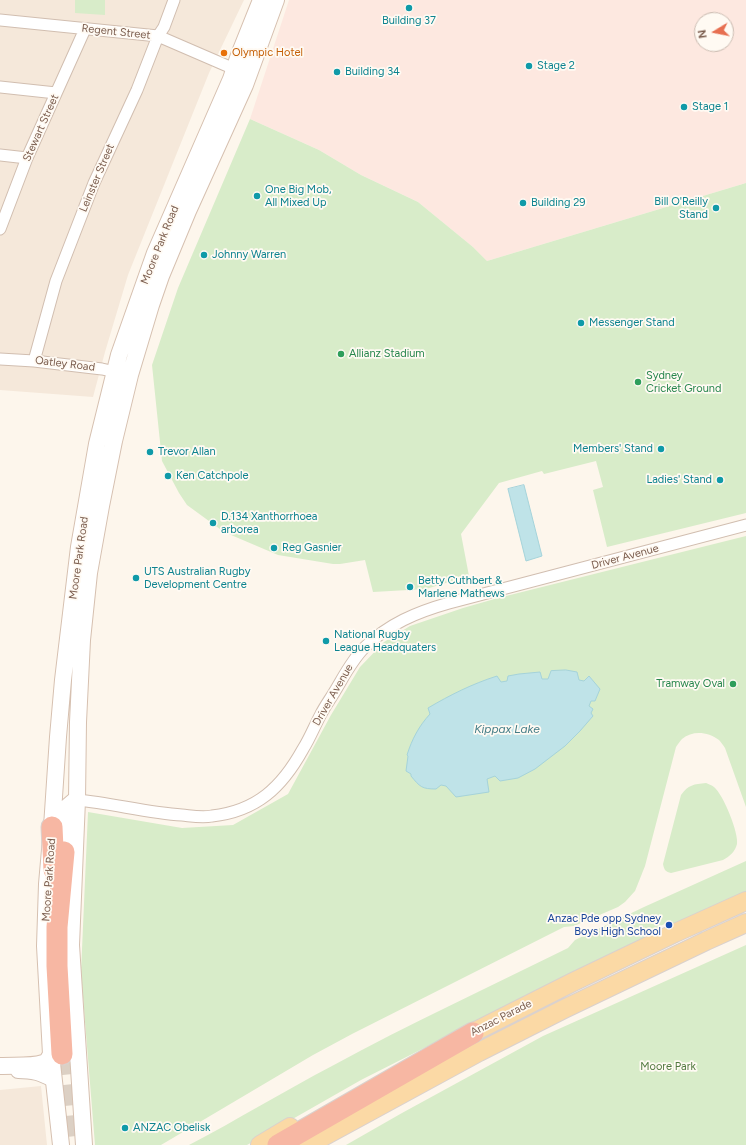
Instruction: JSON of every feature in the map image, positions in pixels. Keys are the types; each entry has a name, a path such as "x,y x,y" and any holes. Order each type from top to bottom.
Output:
{"highway":[{"path":"52,827 57,927 57,1054"},
{"path":"57,927 64,852"},
{"path":"278,1145 473,1033"}],"main road":[{"name":"Moore Park Road","path":"84,1145 71,945 81,648 79,547 98,444 115,371 137,303 155,253 230,84 242,72 261,0"},
{"name":"Moore Park Road","path":"61,1145 57,1099 53,1080 57,1054 45,946 47,884 63,680 80,596 89,573 114,440 130,375 151,305 242,72 276,0"},
{"path":"63,680 66,788 70,796 77,800"},
{"path":"66,1145 71,1119 71,1083 62,942 64,824 66,808 72,802 77,800"},
{"name":"Anzac Parade","path":"260,1145 382,1076 473,1033 573,982 746,901"},
{"name":"Anzac Parade","path":"308,1145 480,1052 564,1009 746,923"},
{"path":"0,1066 43,1063 57,1054"}],"street":[{"name":"Leinster Street","path":"34,360 56,281 94,183 137,90 174,0"},
{"name":"Regent Street","path":"0,20 158,36 242,72"},
{"name":"Stewart Street","path":"1,224 27,158 86,29"},
{"path":"0,87 56,93"},
{"path":"0,155 27,158"},
{"name":"Oatley Road","path":"0,359 34,360 115,371 130,375"},
{"name":"Driver Avenue","path":"77,800 150,812 195,816 210,817 236,812 254,804 270,793 282,781 304,748 322,712 353,662 364,648 398,622 421,612 449,603 746,525"},
{"path":"0,1071 32,1071 45,1075 53,1080"}],"shaded area":[{"path":"0,0 244,0 209,73 128,275 93,397 0,390"},
{"path":"289,0 746,0 746,183 487,261 473,247 418,202 361,175 319,150 250,119"},
{"path":"41,1086 47,1145 0,1145 0,1090"}],"green space":[{"path":"75,0 105,0 105,15 75,13"},
{"name":"Allianz Stadium","path":"250,119 319,150 361,175 418,202 473,247 487,261 746,183 746,513 607,547 593,490 603,487 596,461 544,474 542,471 499,483 461,534 469,576 426,589 373,592 365,560 333,564 278,555 224,532 187,505 162,461 152,365 178,288"},
{"path":"746,536 746,807 725,748 719,740 710,735 700,733 686,736 676,747 645,866 635,891 618,907 574,926 564,927 352,1034 313,1055 161,1145 95,1145 81,972 88,812 182,828 233,825 288,794 331,715 360,667 384,642 410,626 498,598"},
{"path":"706,783 713,786 718,791 726,805 736,831 736,847 732,854 723,860 671,873 668,872 663,864 681,795 686,789 692,786"},
{"path":"746,861 746,892 674,925 672,921 660,926 662,931 580,969 361,1080 247,1145 189,1145 361,1050 568,948 575,940"},
{"name":"Moore Park","path":"746,945 746,1145 346,1145 543,1036"}],"water":[{"path":"524,485 542,556 526,561 508,489"},
{"name":"Kippax Lake","path":"566,670 577,672 579,680 584,681 589,676 600,689 595,701 591,701 589,706 593,709 591,713 593,716 565,746 535,769 518,778 500,781 495,776 487,779 489,792 456,797 446,786 441,785 436,789 427,789 422,787 414,780 411,774 406,771 409,749 419,728 430,714 428,708 461,690 497,676 501,682 507,681 508,676 540,672 542,679 548,679 551,671"}],"tunnel":[{"path":"62,1054 71,1145"}],"place":[{"name":"Building 37","path":"409,8"},
{"name":"Olympic Hotel","path":"224,53"},
{"name":"Stage 2","path":"529,66"},
{"name":"Building 34","path":"337,72"},
{"name":"Stage 1","path":"684,107"},
{"name":"One Big Mob, All Mixed Up","path":"257,196"},
{"name":"Building 29","path":"523,203"},
{"name":"Bill O'Reilly Stand","path":"716,208"},
{"name":"Johnny Warren","path":"204,255"},
{"name":"Messenger Stand","path":"581,323"},
{"name":"Allianz Stadium","path":"341,354"},
{"name":"Sydney Cricket Ground","path":"638,382"},
{"name":"Members' Stand","path":"661,449"},
{"name":"Trevor Allan","path":"150,452"},
{"name":"Ken Catchpole","path":"168,476"},
{"name":"Ladies' Stand","path":"720,480"},
{"name":"D.134 Xanthorrhoea arborea","path":"213,523"},
{"name":"Reg Gasnier","path":"274,548"},
{"name":"UTS Australian Rugby Development Centre","path":"136,578"},
{"name":"Betty Cuthbert & Marlene Mathews","path":"410,587"},
{"name":"National Rugby League Headquaters","path":"326,641"},
{"name":"Tramway Oval","path":"733,684"},
{"name":"Anzac Pde opp Sydney Boys High School","path":"669,925"},
{"name":"ANZAC Obelisk","path":"125,1128"}]}
